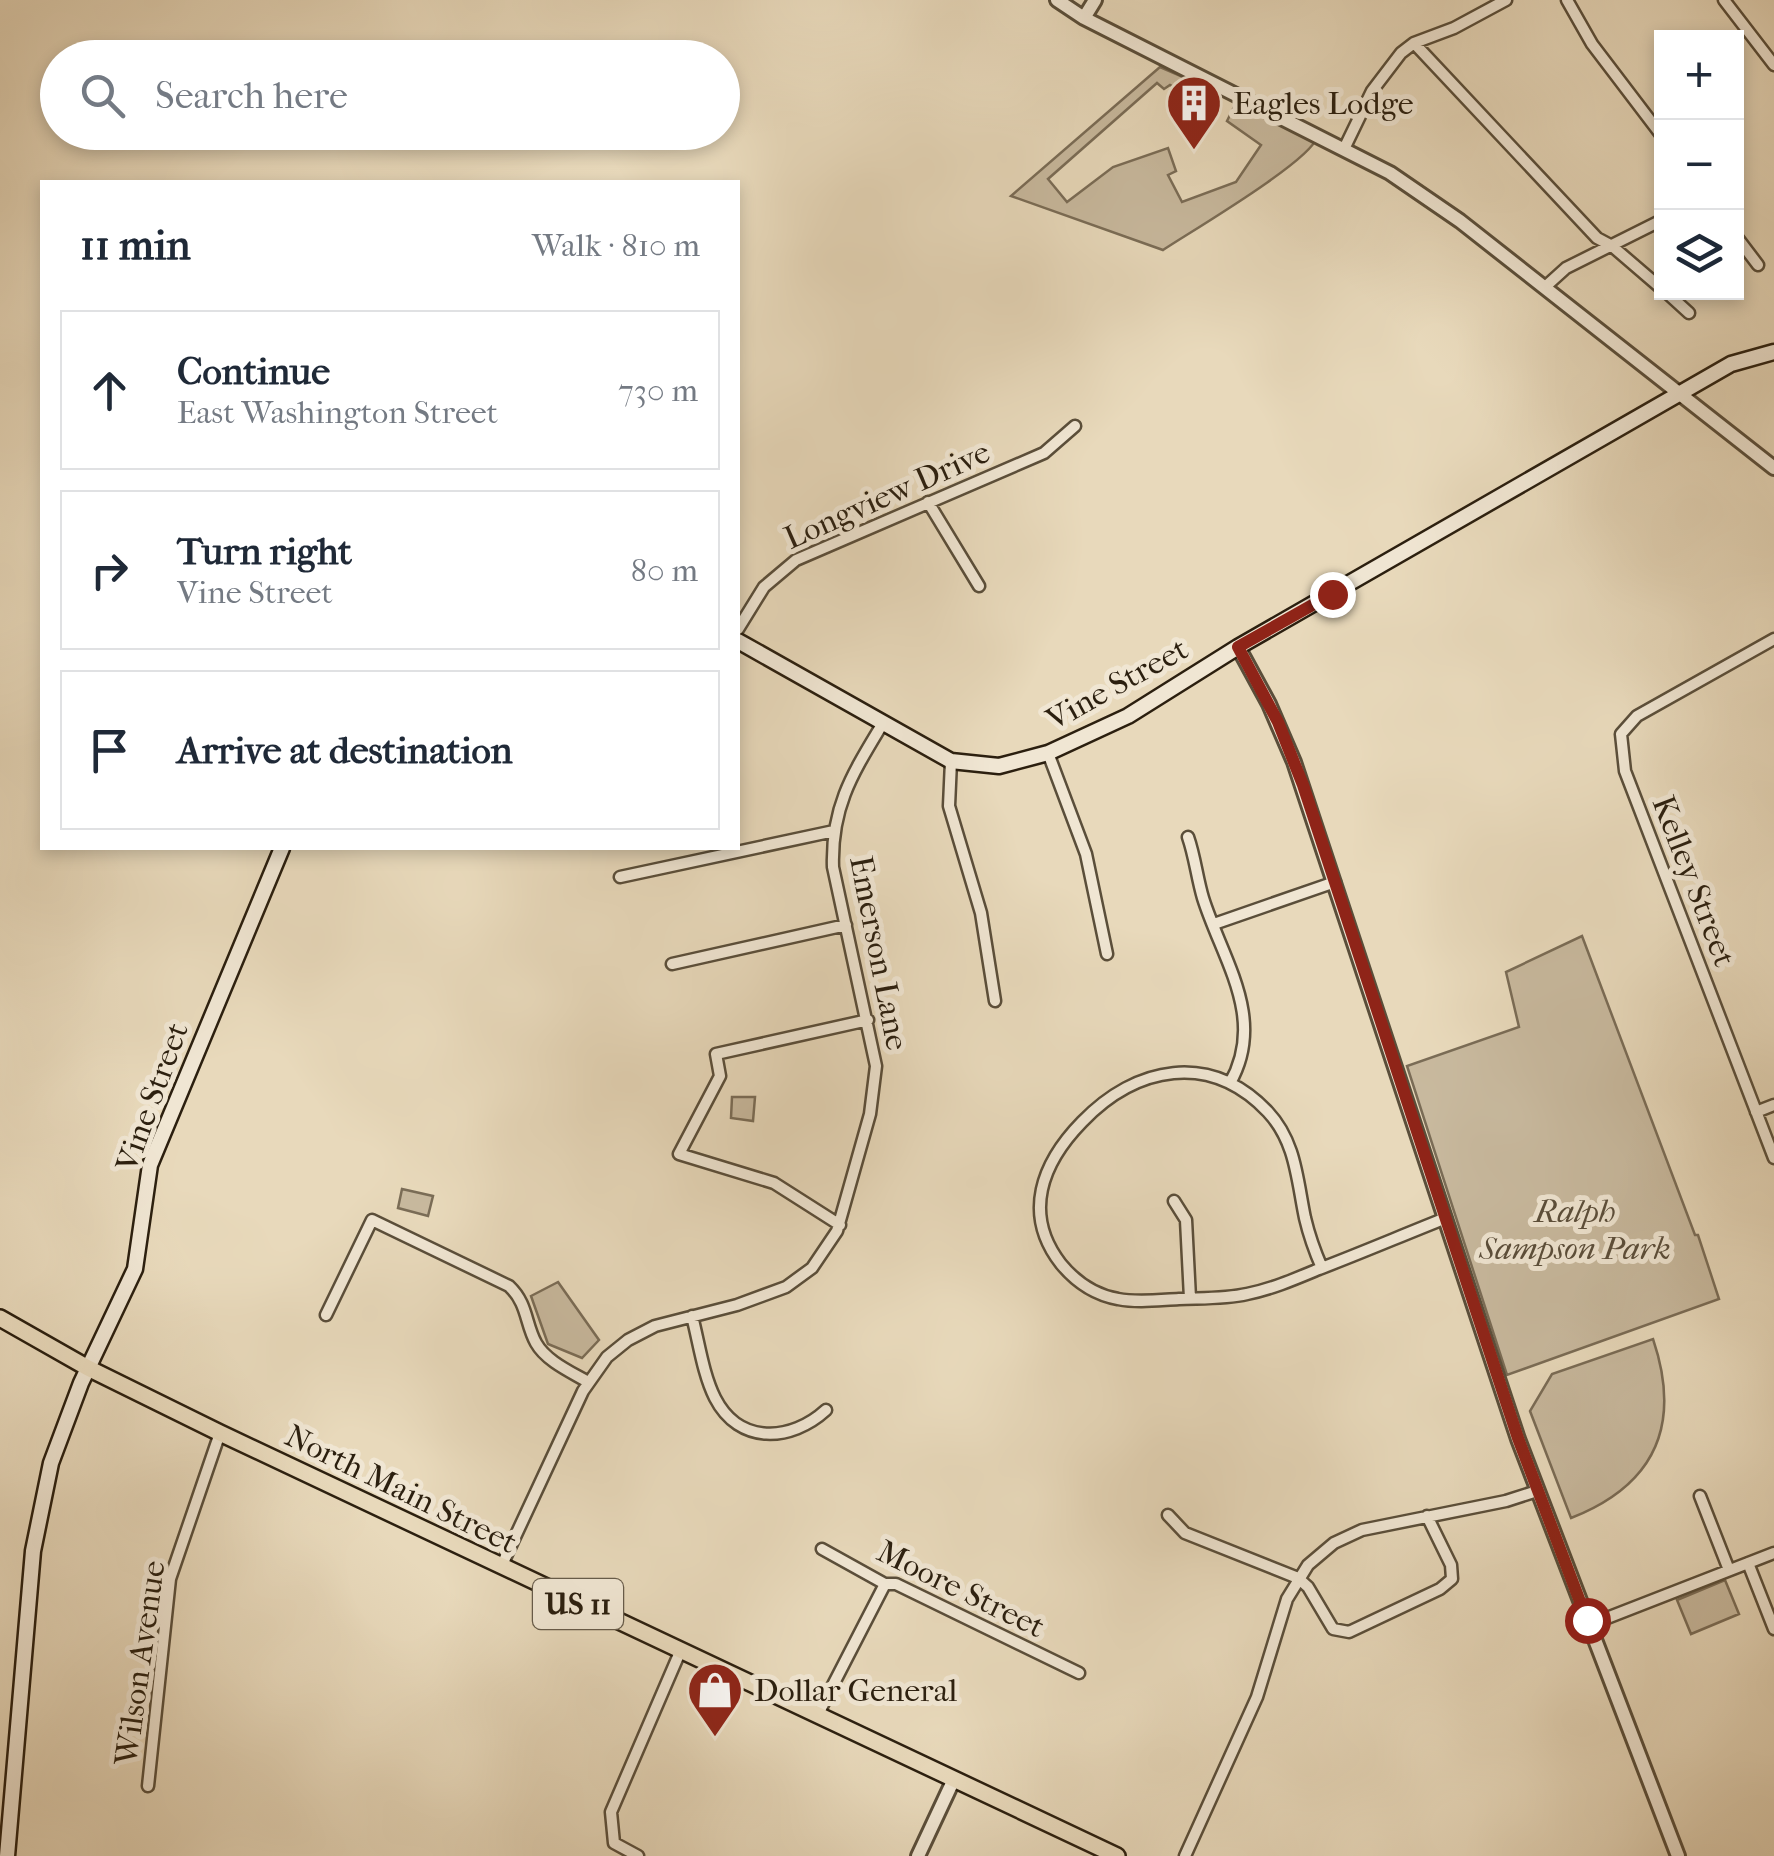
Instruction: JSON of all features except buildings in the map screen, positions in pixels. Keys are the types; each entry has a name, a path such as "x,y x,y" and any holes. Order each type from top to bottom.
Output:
{"main road":[{"name":"Vine Street","path":"740,643 951,762 999,766 1048,752 1128,716 1238,647 1731,364 1774,352"},
{"name":"Vine Street","path":"7,1856 6,1804 38,1516 56,1448 135,1268 150,1165 281,850"},
{"name":"North Main Street","path":"0,1318 88,1368 220,1433 954,1779 1086,1850 1117,1856"}],"street":[{"path":"1057,0 1084,18 1390,173 1545,287 1774,468"},
{"path":"1084,18 1095,0"},
{"path":"1344,150 1372,91 1401,54 1414,43 1480,16 1506,0"},
{"path":"1568,0 1592,44 1654,125"},
{"path":"1724,0 1774,65"},
{"path":"1414,43 1596,238 1612,246 1654,282"},
{"path":"1545,287 1566,268 1654,224"},
{"path":"1744,247 1758,265"},
{"path":"1675,300 1690,313"},
{"name":"Longview Drive","path":"740,626 760,592 790,564 1044,453 1075,426"},
{"path":"928,502 979,586"},
{"name":"Kelley Street","path":"1774,639 1637,716 1623,730 1625,770 1774,1158"},
{"path":"1238,647 1289,747 1537,1491 1678,1856"},
{"name":"Emerson Lane","path":"501,1567 588,1382 607,1357 628,1340 659,1324 758,1298 800,1279 826,1252 840,1225 875,1087 876,1066 833,867 834,832 842,796 883,723"},
{"path":"1048,752 1086,854 1106,954"},
{"path":"951,762 949,806 981,913 996,1001"},
{"path":"620,877 834,832"},
{"path":"1188,837 1204,899 1244,1010 1242,1054 1230,1083"},
{"path":"1214,924 1334,882"},
{"path":"672,964 846,924"},
{"path":"840,1225 774,1183 680,1154 720,1076 716,1054 868,1020"},
{"path":"1322,1268 1306,1223 1288,1142 1264,1109 1230,1083 1172,1073 1122,1087 1100,1103 1061,1144 1042,1185 1040,1213 1046,1237 1062,1264 1083,1285 1129,1300 1253,1293 1322,1268 1446,1218"},
{"path":"1756,1112 1774,1105"},
{"path":"1174,1201 1186,1220 1190,1298"},
{"path":"326,1315 372,1220 510,1286 520,1297 536,1342 545,1354 588,1382"},
{"path":"692,1316 714,1395 726,1415 739,1426 762,1434 784,1434 805,1426 826,1410"},
{"name":"Wilson Avenue","path":"148,1786 170,1579 220,1433"},
{"path":"1184,1856 1257,1697 1279,1618 1298,1578 1324,1550 1345,1537 1380,1525 1510,1500 1537,1491"},
{"path":"1700,1496 1729,1570"},
{"path":"1168,1515 1184,1533 1298,1578 1338,1632 1356,1630 1440,1589 1452,1579 1451,1565 1427,1516"},
{"name":"Moore Street","path":"822,1548 885,1584 896,1584 1079,1673"},
{"path":"1589,1625 1774,1553"},
{"path":"1748,1563 1774,1629"},
{"path":"818,1716 885,1584"},
{"path":"638,1856 614,1843 611,1812 680,1652"},
{"path":"918,1856 954,1779"}],"green space":[{"path":"1160,67 1220,93 1210,116 1189,105 1191,96 1170,85 1164,89 1157,83 1048,179 1067,202 1113,167 1168,148 1176,171 1168,175 1182,202 1236,182 1261,145 1227,121 1237,101 1317,137 1310,148 1273,179 1163,250 1011,196"},
{"name":"Ralph Sampson Park","path":"1582,936 1719,1299 1507,1375 1407,1066 1519,1027 1506,972"},
{"path":"732,1097 755,1097 753,1121 731,1118"},
{"path":"402,1189 433,1196 428,1216 398,1208"},
{"path":"558,1282 599,1340 582,1358 548,1344 531,1296"},
{"path":"1653,1339 1664,1399 1662,1425 1654,1448 1642,1470 1623,1488 1571,1518 1530,1411 1552,1374"},
{"path":"1725,1580 1739,1614 1691,1634 1677,1600"}],"place":[{"name":"Eagles Lodge","path":"1194,152"},
{"name":"Dollar General","path":"715,1739"}],"route":[{"path":"1332,594 1238,647 1278,722 1303,785 1518,1438 1587,1620"}]}
